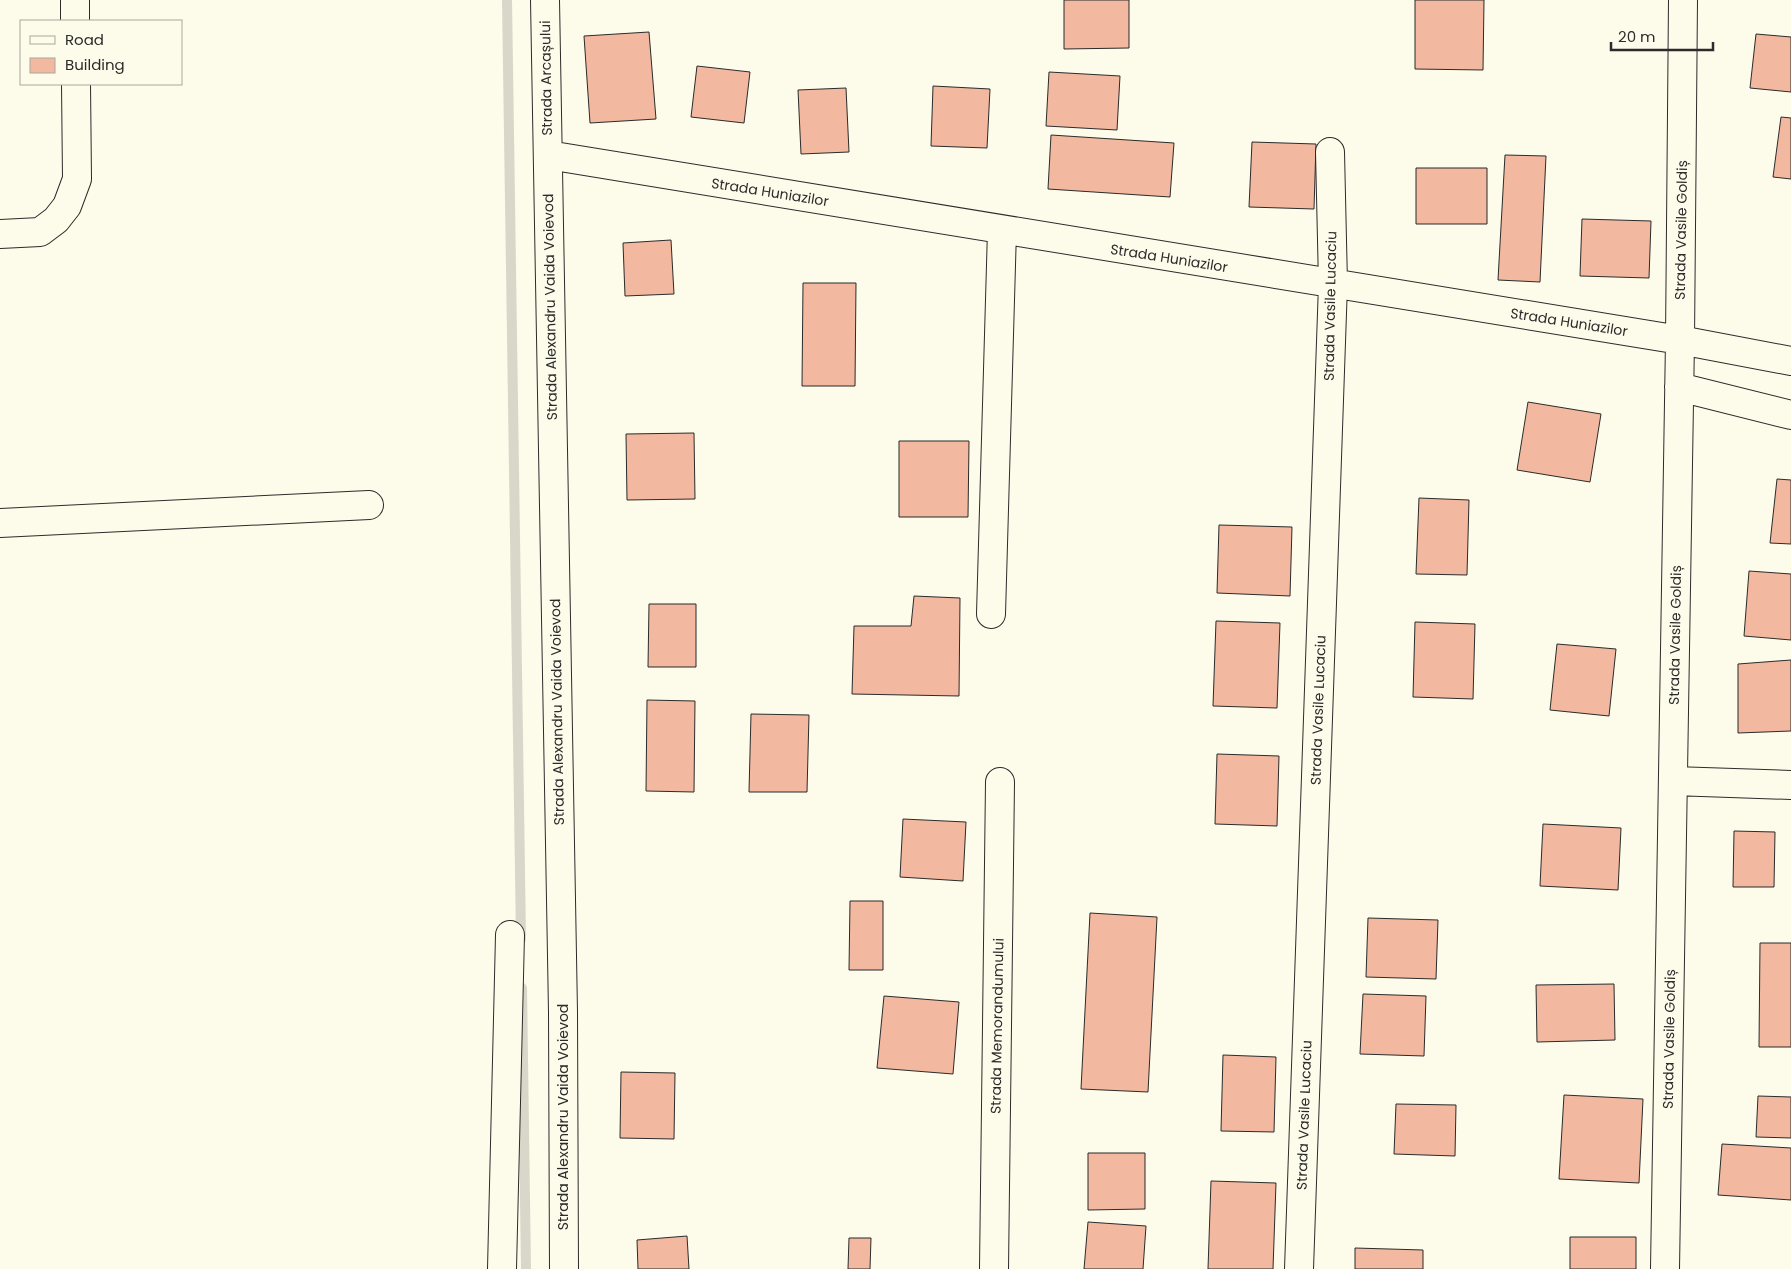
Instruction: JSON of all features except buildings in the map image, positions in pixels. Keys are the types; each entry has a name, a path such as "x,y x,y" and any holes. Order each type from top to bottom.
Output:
{"street":[{"path":"75,0 75,20"},
{"name":"Strada Arcașului","path":"545,0 548,155"},
{"name":"Strada Vasile Goldiș","path":"1665,1269 1680,340 1683,0"},
{"path":"0,234 40,232 56,220 67,206 78,179 76,85"},
{"name":"Strada Vasile Lucaciu","path":"1299,1269 1333,284 1330,152"},
{"name":"Strada Huniazilor","path":"548,155 1680,340 1791,361"},
{"name":"Strada Alexandru Vaida Voievod","path":"548,155 562,992 564,1269"},
{"path":"991,614 1002,230"},
{"path":"1679,387 1791,415"},
{"path":"0,523 370,505"},
{"path":"1673,781 1791,785"},
{"name":"Strada Memorandumului","path":"994,1269 1000,782"},
{"path":"502,1269 510,935"}],"waterway":[{"path":"507,0 521,939"},
{"path":"522,988 526,1269"}]}
